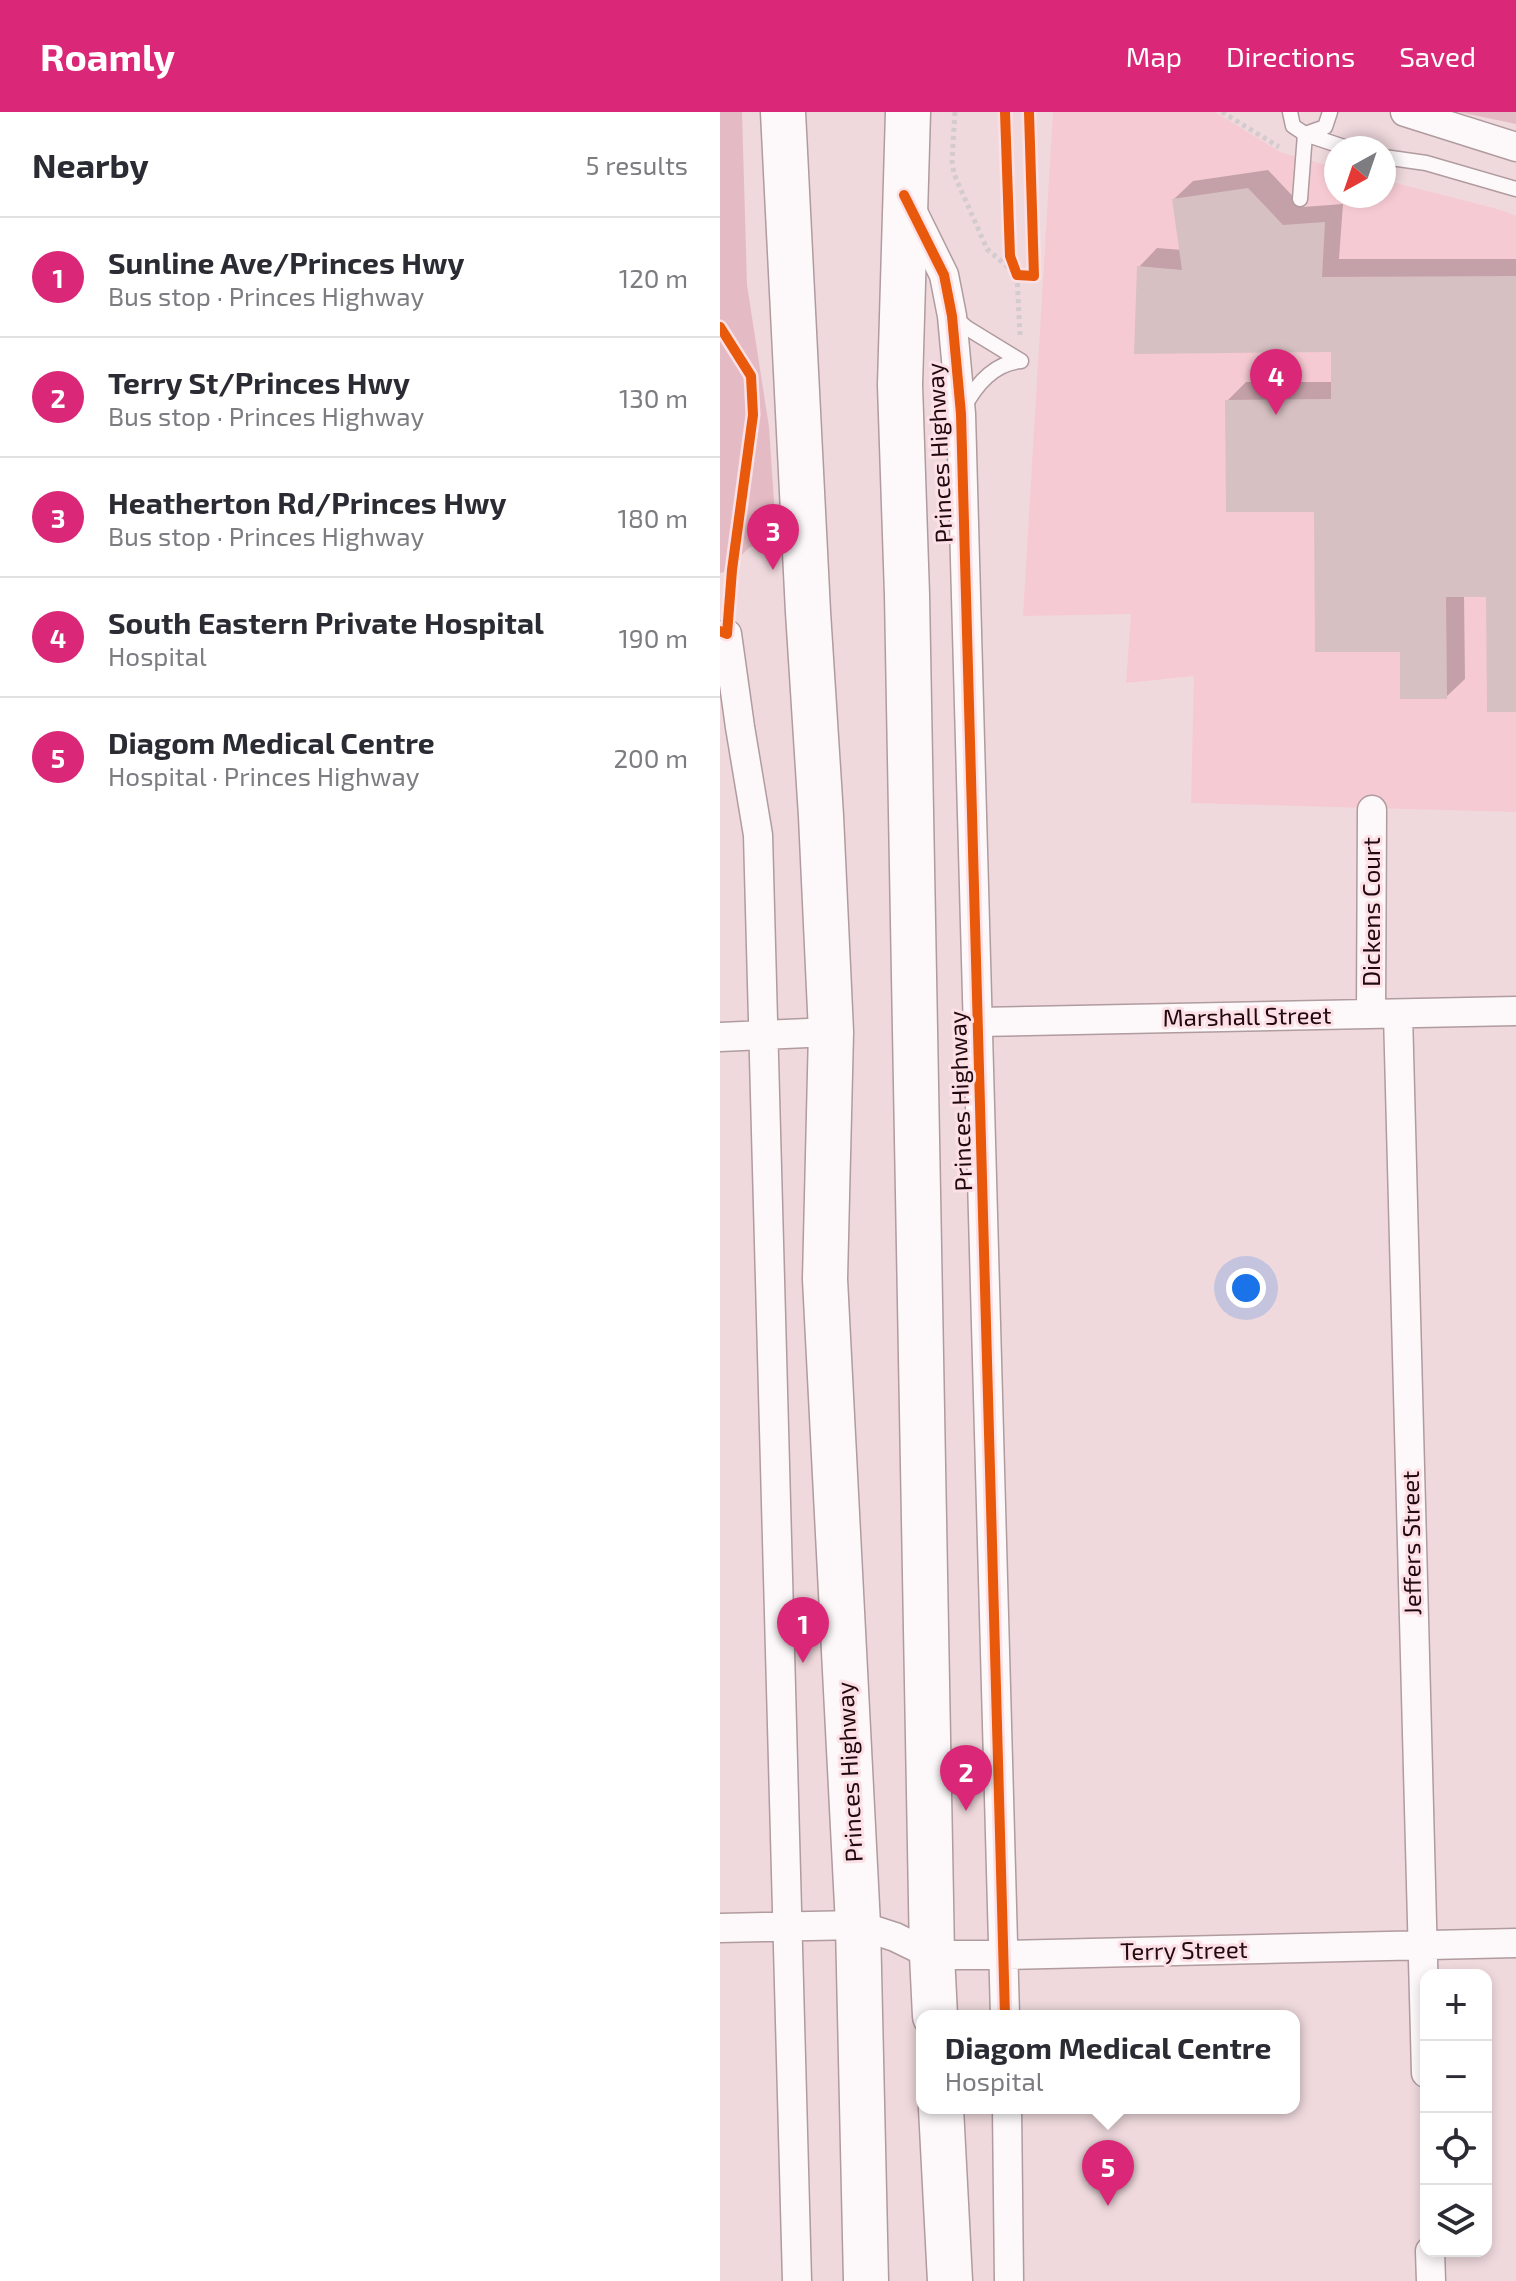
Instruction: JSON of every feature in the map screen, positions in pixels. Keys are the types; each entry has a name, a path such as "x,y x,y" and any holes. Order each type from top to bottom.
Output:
{"highway":[{"name":"Princes Highway","path":"783,112 831,1032 825,1279 858,1925 866,2281"},
{"name":"Princes Highway","path":"908,112 900,385 907,595 935,2010"},
{"path":"941,2114 950,2281"}],"street":[{"path":"1405,112 1516,147"},
{"name":"Princes Highway","path":"904,195 944,275 952,316 961,414 1005,2010"},
{"path":"727,634 758,835 797,2281"},
{"name":"Dickens Court","path":"1372,810 1385,1014"},
{"name":"Marshall Street","path":"978,1022 1516,1011"},
{"name":"Jeffers Street","path":"1385,1014 1425,2041"},
{"path":"720,1037 831,1032"},
{"name":"Terry Street","path":"720,1928 858,1925 895,1937 932,1955 1516,1943"},
{"path":"1007,2114 1009,2281"},
{"path":"1430,2257 1431,2281"}],"lane":[{"path":"1290,112 1293,126 1324,140"},
{"path":"1305,134 1325,127 1330,112"},
{"path":"1300,199 1305,134"},
{"path":"1396,159 1426,163 1516,189"},
{"path":"952,316 1021,361"},
{"path":"961,414 970,396 994,370 1009,362 1021,361"}],"path":[{"path":"955,112 954,174 987,249 1021,276"},
{"path":"1222,112 1279,147"},
{"path":"1010,256 1021,276 1021,361"}],"shaded area":[{"path":"720,112 742,112 747,285 769,427 777,546 750,547 720,573"},
{"path":"1053,112 1215,112 1280,152 1324,165 1324,208 1396,208 1396,183 1516,216 1516,812 1191,803 1194,676 1126,683 1131,614 1023,616"},
{"path":"1459,112 1516,112 1516,124"}],"building":[{"path":"1248,188 1283,225 1325,222 1322,277 1516,276 1516,712 1487,712 1486,597 1446,597 1447,699 1400,699 1400,652 1315,652 1314,512 1226,512 1225,400 1331,399 1331,352 1134,354 1137,266 1182,270 1172,199"}],"cycle path":[{"path":"1005,112 1010,256 1017,275 1034,276 1029,112"},
{"path":"904,195 944,275 952,316 961,414 1005,2010"},
{"path":"720,327 751,376 753,415 732,570 727,634 720,631"}],"place":[{"name":"South Eastern Private Hospital","path":"1276,415"},
{"name":"Heatherton Rd/Princes Hwy","path":"773,570"},
{"name":"Sunline Ave/Princes Hwy","path":"803,1663"},
{"name":"Terry St/Princes Hwy","path":"966,1811"},
{"name":"Diagom Medical Centre","path":"1108,2206"}]}
